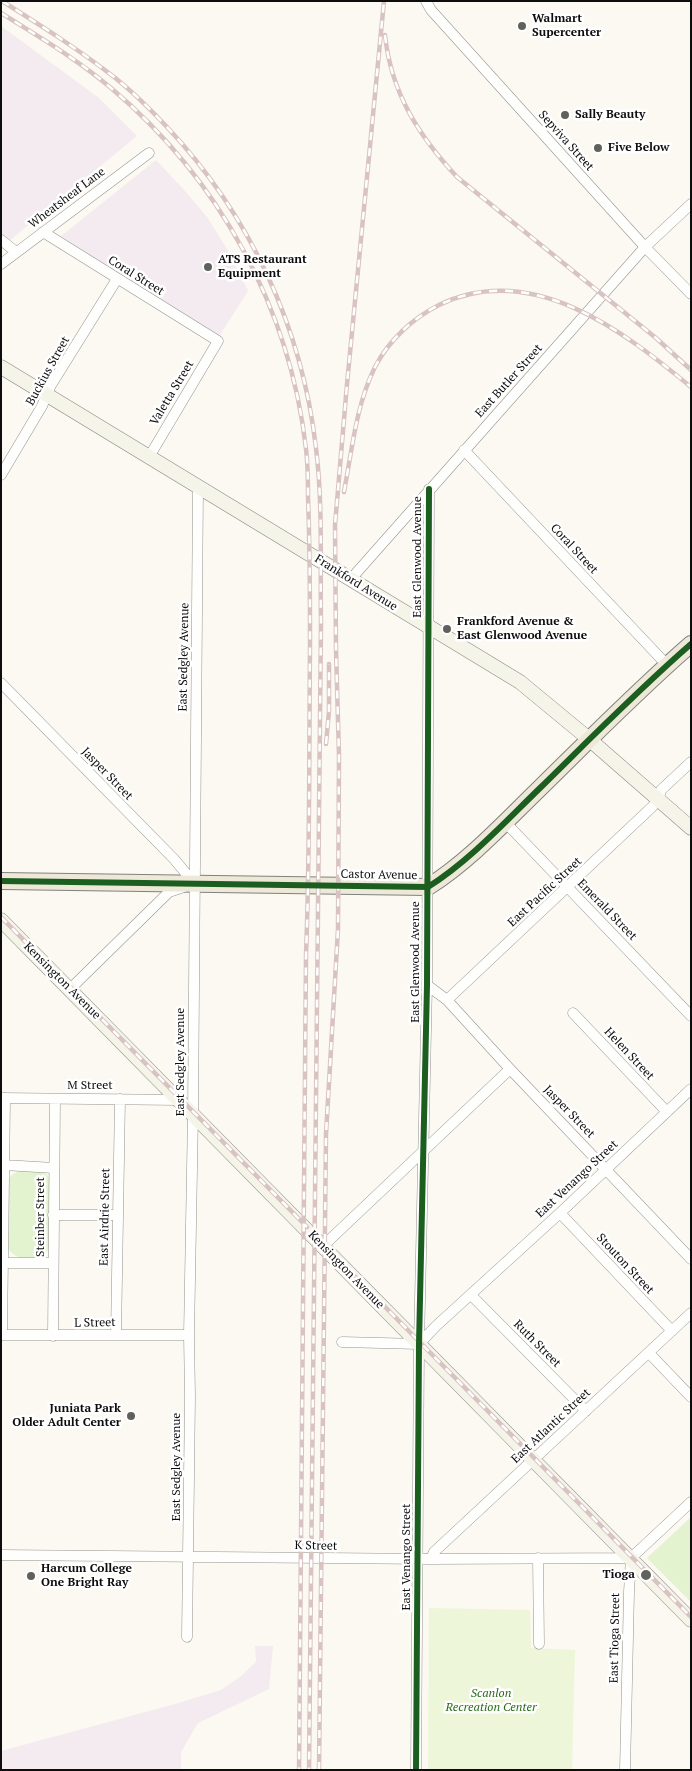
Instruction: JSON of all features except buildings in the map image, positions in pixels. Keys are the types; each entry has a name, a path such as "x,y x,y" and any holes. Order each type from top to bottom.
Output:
{"main road":[{"name":"Castor Avenue","path":"1,881 428,887 449,874 691,644"}],"street":[{"name":"Sepviva Street","path":"426,1 431,10 645,247 691,294"},
{"name":"Wheatsheaf Lane","path":"1,264 149,153"},
{"name":"East Butler Street","path":"350,580 645,247 691,204"},
{"name":"Coral Street","path":"43,232 218,341"},
{"path":"1,240 16,252"},
{"name":"Buckius Street","path":"1,475 42,406 51,386 116,279"},
{"name":"Valetta Street","path":"148,457 218,341"},
{"name":"Frankford Avenue","path":"1,367 520,682 691,828"},
{"name":"Coral Street","path":"464,450 667,665"},
{"name":"East Sedgley Avenue","path":"187,1638 190,1397 188,1335 193,1114 198,487"},
{"name":"East Glenwood Avenue","path":"419,1344 427,985 429,489"},
{"name":"Jasper Street","path":"1,683 174,859 194,884"},
{"name":"East Pacific Street","path":"447,1000 658,800 662,790 691,762"},
{"name":"Emerald Street","path":"505,822 691,1016"},
{"path":"69,990 169,892 194,884"},
{"name":"Kensington Avenue","path":"1,920 691,1620"},
{"name":"Jasper Street","path":"427,985 447,1000 691,1259"},
{"name":"Helen Street","path":"573,1013 667,1112"},
{"path":"323,1246 510,1069"},
{"name":"East Venango Street","path":"416,1770 419,1559 419,1344 436,1326 560,1213 691,1089"},
{"path":"2,1335 3,1098"},
{"name":"M Street","path":"3,1098 179,1100"},
{"name":"Steinber Street","path":"52,1336 55,1099"},
{"name":"East Airdrie Street","path":"116,1335 120,1099"},
{"path":"4,1166 54,1168"},
{"name":"Stouton Street","path":"560,1213 672,1331"},
{"path":"54,1215 117,1215"},
{"path":"3,1263 53,1263"},
{"name":"Ruth Street","path":"471,1295 586,1410"},
{"name":"East Atlantic Street","path":"431,1559 434,1552 691,1314"},
{"name":"L Street","path":"2,1335 188,1335"},
{"path":"342,1342 419,1344"},
{"path":"649,1352 690,1398"},
{"path":"631,1558 691,1502"},
{"name":"K Street","path":"1,1555 189,1558 631,1558"},
{"path":"538,1558 539,1644"},
{"name":"East Tioga Street","path":"625,1770 631,1558"}],"shaded area":[{"path":"1,26 99,98 137,136 9,241 1,235"},
{"path":"156,160 207,217 227,249 248,291 218,338 61,236"},
{"path":"255,1646 273,1646 269,1689 198,1723 181,1752 181,1770 1,1770 1,1751 221,1690 241,1676 256,1662"}],"green space":[{"path":"21,1170 44,1172 50,1182 49,1247 41,1257 29,1260 16,1256 7,1247 9,1178"},
{"path":"691,1517 691,1602 647,1558"},
{"name":"Scanlon Recreation Center","path":"429,1608 530,1610 531,1648 575,1650 572,1770 428,1770"}],"railway":[{"path":"2,1 73,47 121,83 160,120 196,160 223,197 247,235 267,275 285,316 309,403 318,469 321,535 309,1770"},
{"path":"319,1770 326,1134 338,929 339,756 335,525 384,1"},
{"path":"1,13 85,67 111,88 150,124 185,163 216,205 243,250 266,297 284,346 297,397 306,449 310,553 309,839 306,955 299,1770"},
{"path":"385,35 388,56 400,95 419,129 443,162 457,177 656,338 691,370"},
{"path":"344,492 352,444 363,397 381,357 402,331 420,316 439,305 474,293 508,291 542,296 574,308 636,344 691,387"},
{"path":"326,744 329,711 329,664"},
{"path":"1,917 307,1227"},
{"path":"322,1243 691,1617"}],"cycle path":[{"path":"416,1770 419,1344 427,985 429,489"},
{"path":"1,881 428,887 458,866 486,841 633,697 691,644"}],"place":[{"name":"Walmart Supercenter","path":"522,26"},
{"name":"Sally Beauty","path":"565,115"},
{"name":"Five Below","path":"598,148"},
{"name":"ATS Restaurant Equipment","path":"208,267"},
{"name":"Frankford Avenue & East Glenwood Avenue","path":"447,629"},
{"name":"Juniata Park Older Adult Center","path":"131,1416"},
{"name":"Tioga","path":"646,1575"},
{"name":"Harcum College One Bright Ray","path":"31,1576"}]}
